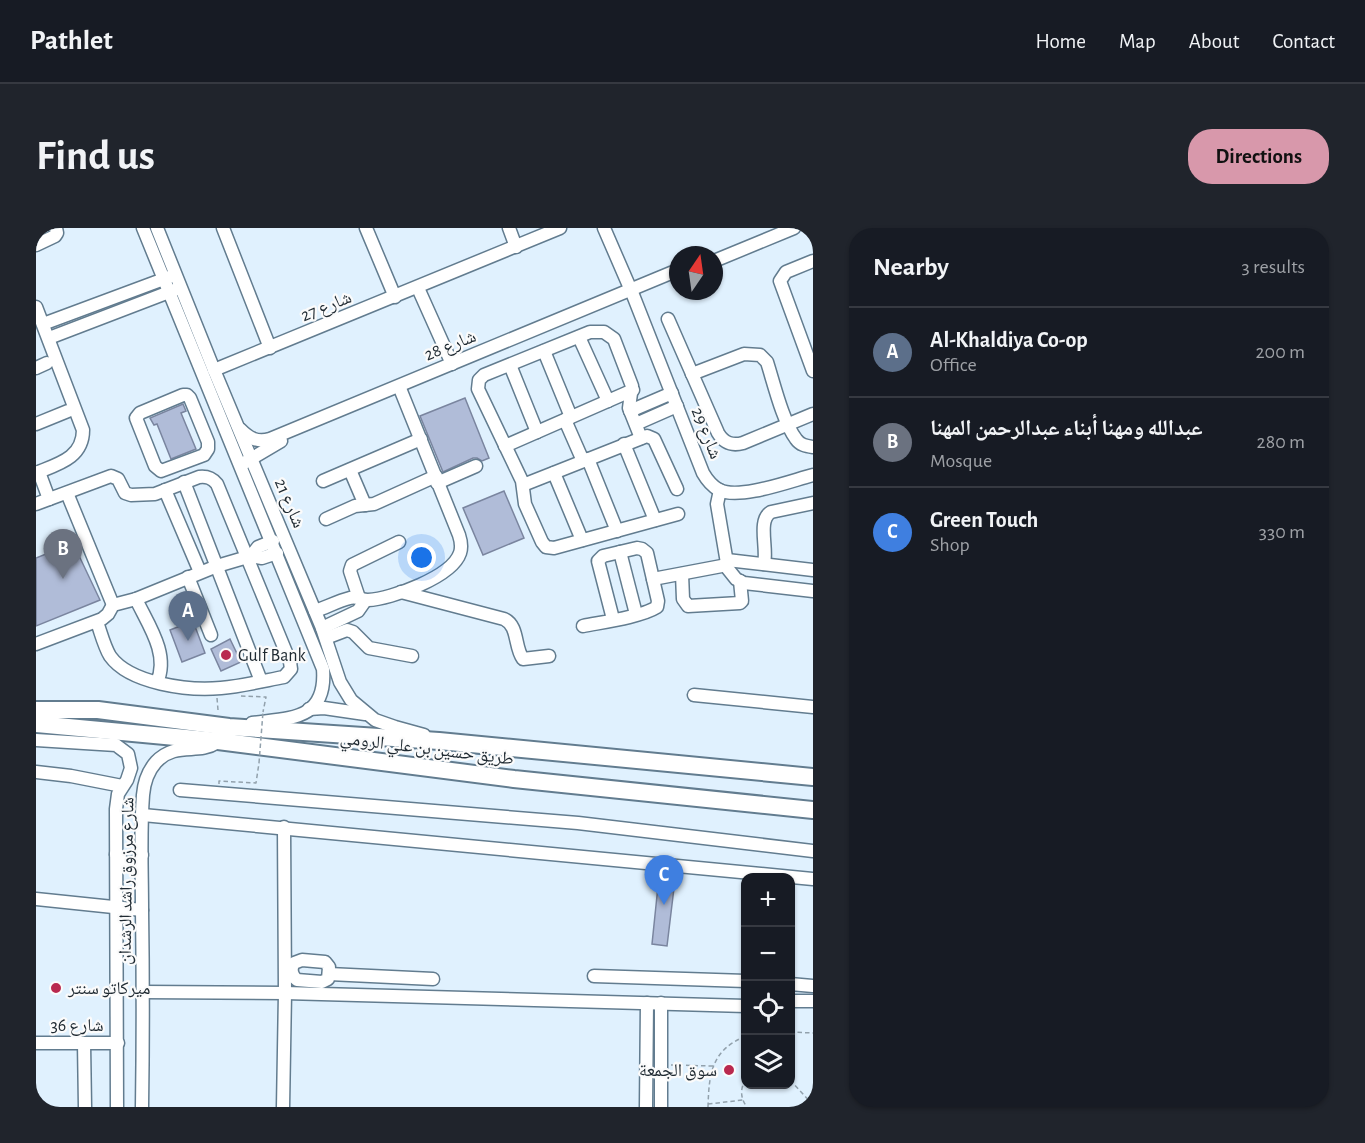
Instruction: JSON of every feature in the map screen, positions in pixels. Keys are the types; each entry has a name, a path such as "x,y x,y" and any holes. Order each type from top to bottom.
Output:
{"highway":[{"path":"36,700 98,710"},
{"name":"طريق حسين بن علي الرومي","path":"36,710 98,710 229,727 439,741 813,777"},
{"name":"طريق حسين بن علي الرومي","path":"36,724 218,741 514,779 813,810"}],"street":[{"path":"37,249 55,236 56,228"},
{"name":"شارع 21","path":"143,228 170,276"},
{"name":"شارع 21","path":"157,228 170,276 220,414 246,462 324,633 325,655 322,687 318,699 309,709"},
{"path":"223,228 270,348"},
{"path":"366,228 395,297"},
{"path":"508,228 516,247"},
{"name":"شارع 27","path":"214,370 560,228"},
{"name":"شارع 29","path":"604,228 632,292 703,473 710,483 720,490"},
{"path":"723,251 780,228"},
{"path":"723,257 794,228"},
{"path":"813,261 786,272 780,286 813,371"},
{"name":"شارع 28","path":"246,462 274,444 669,274"},
{"path":"43,324 170,276"},
{"name":"شارع 28","path":"238,427 251,439 261,441 270,439 452,364 669,279"},
{"path":"418,288 452,364"},
{"path":"49,338 175,289"},
{"name":"شارع 21","path":"175,289 214,370 238,427 246,462 275,547 325,655 345,691 366,714 385,724 439,741"},
{"path":"101,302 106,316"},
{"path":"36,307 80,418 83,436 80,448 72,457 38,473 49,499"},
{"path":"668,319 718,433 727,442 735,445 742,443 813,414"},
{"path":"641,438 628,401 633,390 612,336 599,331 481,377 477,384 523,485 525,504 543,545 551,548 678,514"},
{"path":"579,337 608,401"},
{"path":"544,351 585,460 617,531"},
{"path":"692,374 750,352 760,355 766,362 796,440 804,446 813,447"},
{"path":"510,365 537,432"},
{"path":"505,446 633,390"},
{"path":"315,611 351,598 362,600 401,592 443,573 459,555 461,546 459,535 401,391"},
{"path":"630,411 672,393"},
{"path":"185,395 190,398 200,422 209,445 207,452 168,470 158,470 137,422 138,415 185,395"},
{"path":"636,424 676,406"},
{"path":"36,424 68,411"},
{"path":"200,422 220,414"},
{"path":"523,485 647,436 654,439 677,489"},
{"path":"323,481 421,439"},
{"path":"624,444 655,520"},
{"path":"326,519 355,506 374,504 476,466"},
{"path":"350,470 365,505"},
{"path":"554,472 582,540"},
{"path":"813,475 743,492 731,493 720,490 717,504 730,573 740,581 813,591"},
{"path":"36,504 111,476 117,479 123,492 128,495 155,494 205,476 217,484 249,557 291,665 290,672 284,677 210,689 157,682 131,674 114,661 106,648 97,622"},
{"path":"184,483 261,681"},
{"path":"165,490 200,572"},
{"path":"67,493 113,605"},
{"path":"764,564 766,515 813,503"},
{"path":"324,633 358,611 362,600 350,571 352,565 399,542"},
{"path":"36,644 97,622 108,615 113,605 136,599 217,566 249,557 258,547 275,547"},
{"path":"583,626 613,620 653,610 658,605 645,550 637,548 603,556 598,564 613,620"},
{"path":"620,552 636,614"},
{"path":"653,579 727,563 764,564 813,570"},
{"path":"682,574 683,602 690,607 740,603 742,601 740,581"},
{"path":"188,577 211,635"},
{"path":"401,592 504,619 513,627 523,659 549,656"},
{"path":"136,599 160,651 162,667 157,682"},
{"path":"324,633 347,630 369,648 412,656"},
{"path":"694,695 813,707"},
{"path":"229,727 292,719 309,709 324,708 366,714"},
{"name":"شارع مرزوق راشد الرشدان","path":"36,740 108,744 123,748 131,761 129,775 118,794 116,808 117,1107"},
{"name":"شارع مرزوق راشد الرشدان","path":"142,1107 143,796 148,775 156,762 164,756 184,748 205,748 218,741"},
{"path":"36,771 123,785 131,784 139,787 143,796"},
{"path":"90,780 108,795 116,808"},
{"path":"180,790 578,823 813,851"},
{"path":"143,815 813,879"},
{"path":"283,1107 284,827"},
{"path":"116,854 121,861 129,864 137,862 142,855"},
{"path":"36,899 142,910"},
{"path":"329,974 433,979"},
{"path":"366,995 367,976"},
{"path":"594,976 741,981"},
{"path":"795,984 813,986"},
{"path":"143,992 285,993 741,1006"},
{"path":"674,1003 687,1000 741,1001"},
{"path":"795,1001 813,1001"},
{"path":"646,1107 647,1003"},
{"path":"661,1003 661,1107"},
{"path":"795,1007 813,1007"},
{"name":"شارع 36","path":"36,1043 117,1043"},
{"path":"84,1043 85,1107"}],"path":[{"path":"217,696 218,710"},
{"path":"219,781 256,783 266,697 234,696"},
{"path":"795,1032 813,1033"},
{"path":"741,1039 725,1048 713,1066 708,1106 743,1100"},
{"path":"661,1064 713,1066"},
{"path":"795,1085 813,1105"},
{"path":"743,1089 743,1100 747,1107"}],"building":[{"path":"465,398 489,458 482,461 473,458 443,472 420,416"},
{"path":"183,404 186,411 181,413 196,449 171,459 157,424 154,425 150,418"},
{"path":"504,491 524,538 483,555 463,508"},
{"path":"73,543 100,600 36,626 36,558"},
{"path":"193,621 205,653 182,662 170,630"},
{"name":"Gulf Bank","path":"230,639 241,662 221,671 211,649"},
{"path":"658,886 674,888 667,946 652,944"}],"place":[{"name":"عبدالله ومهنا أبناء عبدالرحمن المهنا","path":"63,579"},
{"name":"Al-Khaldiya Co-op","path":"188,641"},
{"name":"Gulf Bank","path":"226,655"},
{"name":"Green Touch","path":"664,905"},
{"name":"ميركاتو سنتر","path":"56,988"},
{"name":"سوق الجمعة","path":"729,1070"}]}
